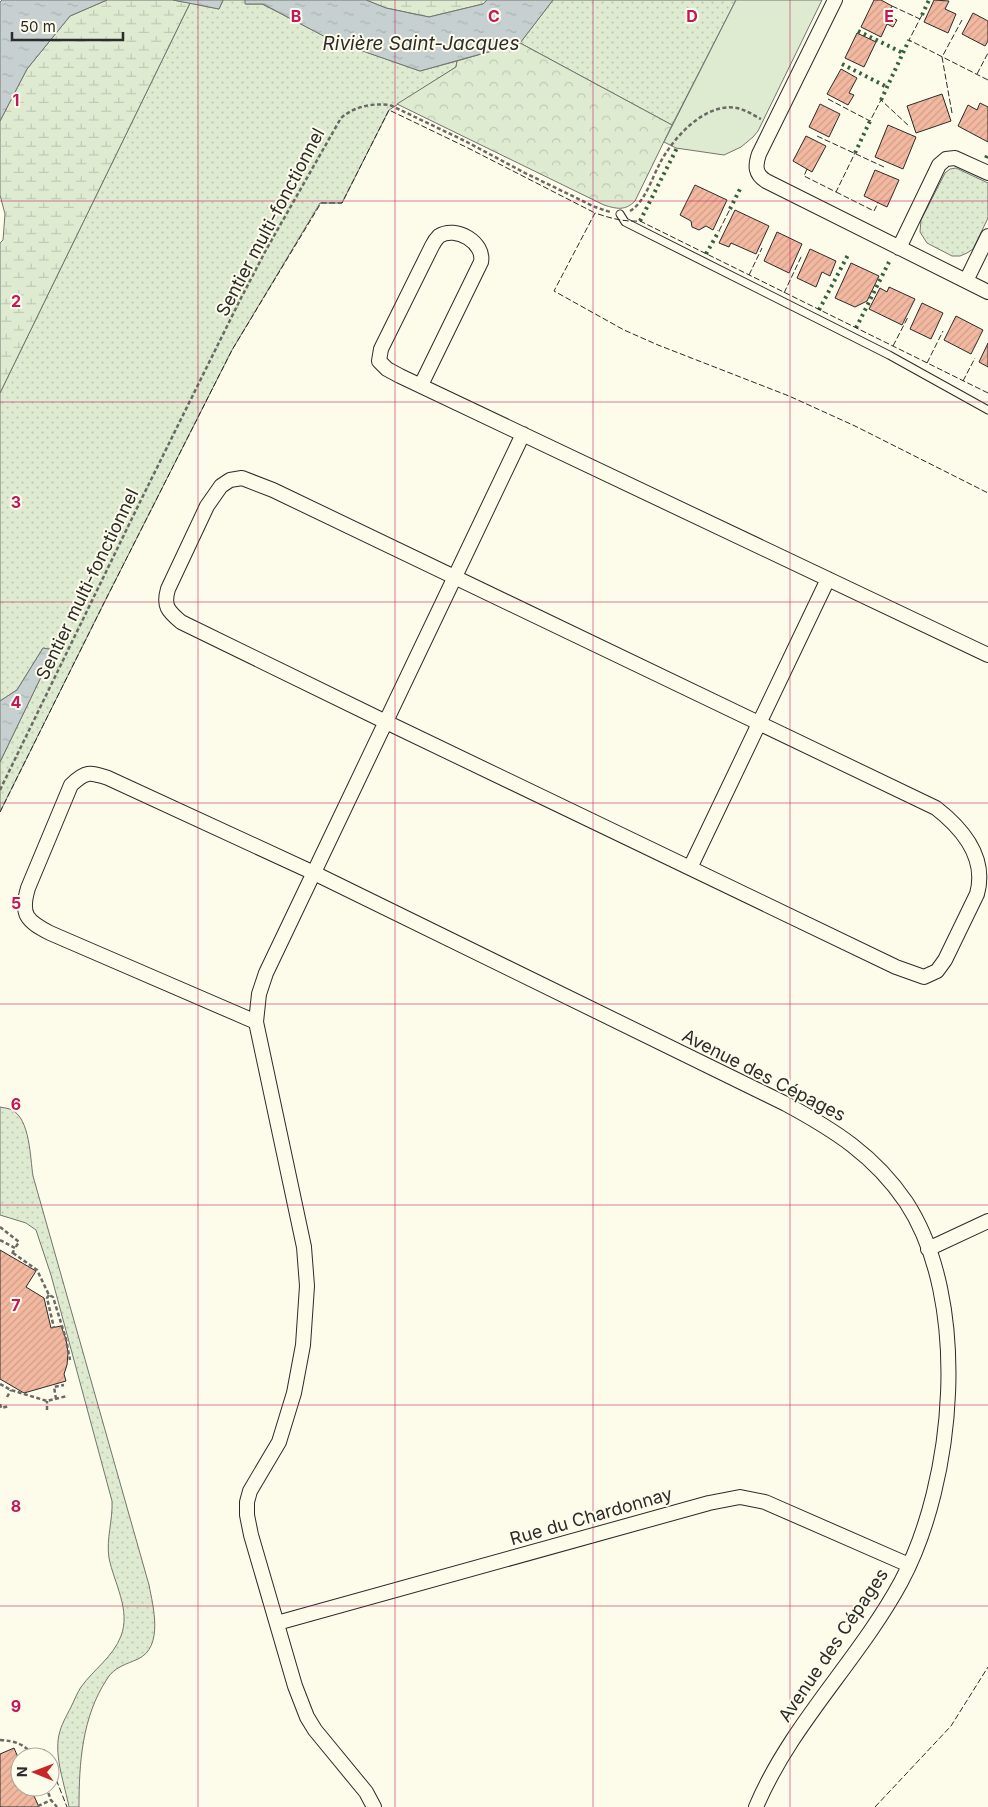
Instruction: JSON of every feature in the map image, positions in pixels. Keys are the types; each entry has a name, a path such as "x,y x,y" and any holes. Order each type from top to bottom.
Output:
{"street":[{"path":"834,0 759,154 756,166 757,172 766,182 988,292"},
{"path":"898,248 939,164 955,158 988,173"},
{"path":"421,385 481,262 482,256 476,244 462,234 441,235 436,238 379,355 379,361 387,369 988,655"},
{"path":"966,282 988,236"},
{"path":"374,1807 354,1777 315,1730 307,1717 295,1686 276,1623 247,1515 247,1502 250,1491 279,1442 294,1393 302,1345 307,1286 304,1247 256,1022 259,994 266,973 524,434"},
{"path":"242,478 273,490 456,578 759,722 936,808 946,816 972,847 980,871 980,884 972,907 945,960 937,971 924,977 896,967 181,622 169,611 164,600 204,514 221,486 230,480 242,478"},
{"path":"690,868 828,579"},
{"name":"Avenue des Cépages","path":"256,1022 50,933 34,925 25,914 24,903 28,888 71,785 81,776 91,773 108,778 314,873 786,1104 844,1138 871,1160 906,1202 928,1248 942,1299 948,1344 948,1390 944,1442 934,1494 916,1549 902,1581 887,1606 792,1739 764,1788 756,1807"},
{"path":"928,1248 988,1221"},
{"name":"Rue du Chardonnay","path":"276,1623 709,1503 740,1497 765,1502 908,1565"}],"lane":[{"path":"620,214 625,222 889,355 988,410"}],"path":[{"name":"Sentier multi-fonctionnel","path":"0,790 138,506 266,250 342,118 348,112 370,105 390,105 595,207 620,214"},
{"path":"620,214 628,213 634,209 643,197 669,147 688,126 714,110 725,108 747,111 763,120"},
{"path":"0,1227 19,1242 12,1255 37,1270 49,1295 53,1297 66,1339 70,1360"},
{"path":"0,1240 15,1248"},
{"path":"49,1295 54,1328"},
{"path":"0,1384 11,1390 47,1401 67,1396"},
{"path":"56,1399 54,1387 64,1384"},
{"path":"7,1397 11,1390"},
{"path":"47,1401 47,1410"},
{"path":"0,1404 2,1408 9,1406"},
{"path":"0,1740 18,1743 26,1747"},
{"path":"50,1797 57,1807"},
{"path":"38,1806 51,1800"}],"green space":[{"path":"107,0 173,0 190,3 0,393 0,243 3,240 5,214 0,195 0,121 27,69 70,16"},
{"path":"223,0 245,0 246,4 262,4 332,40 420,71 457,61 456,67 389,110 342,203 320,203 232,350 0,812 0,762 54,650 43,648 17,690 0,701 0,393 190,3 219,9"},
{"path":"366,0 487,0 483,4 429,17 386,8"},
{"path":"553,0 736,0 672,125 520,43"},
{"path":"736,0 822,0 758,131 753,137 741,147 724,155 676,148 664,142"},
{"path":"520,43 672,125 635,201 631,204 624,208 604,205 397,104 456,67 457,61"},
{"path":"956,168 988,183 988,218 973,249 960,256 952,256 927,243 920,232 921,220 945,173 950,169"},
{"path":"0,1107 10,1109 18,1115 26,1130 33,1176 149,1585 154,1614 154,1636 146,1653 138,1659 125,1664 110,1675 92,1709 81,1757 79,1807 69,1807 60,1766 60,1747 58,1747 58,1743 62,1724 80,1689 118,1643 124,1626 123,1606 108,1551 112,1501 51,1275 36,1230 26,1223 0,1215"}],"water":[{"path":"2,0 107,0 70,16 27,69 0,121 0,2"},
{"path":"173,0 223,0 219,9"},
{"name":"Rivière Saint-Jacques","path":"245,0 366,0 386,8 429,17 483,4 487,0 553,0 520,43 420,71 331,40 263,4 245,4"},
{"path":"43,648 54,650 0,762 0,701 17,690"}],"building":[{"path":"874,0 881,0 892,6 887,16 897,20 893,27 887,24 881,37 861,27"},
{"path":"934,0 949,1 945,9 956,14 948,33 924,22"},
{"path":"973,13 988,21 988,41 985,46 962,34"},
{"path":"857,33 876,42 864,67 845,58"},
{"path":"841,69 857,78 849,93 854,95 848,105 827,94"},
{"path":"942,94 951,121 916,133 907,106"},
{"path":"980,103 988,107 988,142 958,126 968,105 977,110"},
{"path":"820,104 840,114 829,137 809,127"},
{"path":"888,125 916,137 903,169 875,157"},
{"path":"806,136 826,146 812,172 793,161"},
{"path":"875,170 899,180 887,207 864,196"},
{"path":"695,185 727,200 713,230 706,226 699,230 692,227 691,221 680,215"},
{"path":"735,210 769,226 756,254 731,243 729,247 719,243"},
{"path":"777,232 802,244 789,273 764,261"},
{"path":"810,249 836,261 830,276 822,272 816,287 797,278"},
{"path":"851,263 879,276 867,301 855,307 835,298"},
{"path":"889,287 915,299 902,325 869,309 880,288 887,292"},
{"path":"922,303 943,313 931,339 910,329"},
{"path":"956,316 983,330 971,354 944,340"},
{"path":"988,343 988,367 979,362"},
{"path":"0,1250 36,1271 26,1287 44,1298 51,1328 61,1326 66,1339 68,1353 64,1374 66,1381 24,1393 0,1379"},
{"path":"10,1750 10,1797 34,1797 39,1807 0,1807 0,1754"}],"hedge":[{"path":"922,15 929,0"},
{"path":"858,31 903,53"},
{"path":"881,100 909,40"},
{"path":"842,64 887,87"},
{"path":"855,153 870,121"},
{"path":"640,221 677,148"},
{"path":"986,158 988,153"},
{"path":"730,209 741,187"},
{"path":"706,254 719,231"},
{"path":"819,310 849,253"},
{"path":"856,328 889,262"}],"fence":[{"path":"892,6 920,19"},
{"path":"922,15 909,40 988,80"},
{"path":"952,113 942,57 962,20"},
{"path":"977,74 988,53"},
{"path":"828,99 870,121 881,100 910,127"},
{"path":"0,812 232,350 321,203 342,203 389,110 595,213"},
{"path":"817,136 884,167"},
{"path":"807,169 804,176 836,192 855,153"},
{"path":"836,192 874,211 878,203"},
{"path":"719,231 730,209"},
{"path":"988,393 640,221 628,221 595,213 554,291 624,330 789,396 855,426 988,493"},
{"path":"749,275 762,248"},
{"path":"784,293 802,255"},
{"path":"893,346 908,317"},
{"path":"927,363 943,331"},
{"path":"963,381 975,358"},
{"path":"875,1807 951,1726 988,1667"},
{"path":"60,1789 67,1807"}]}
